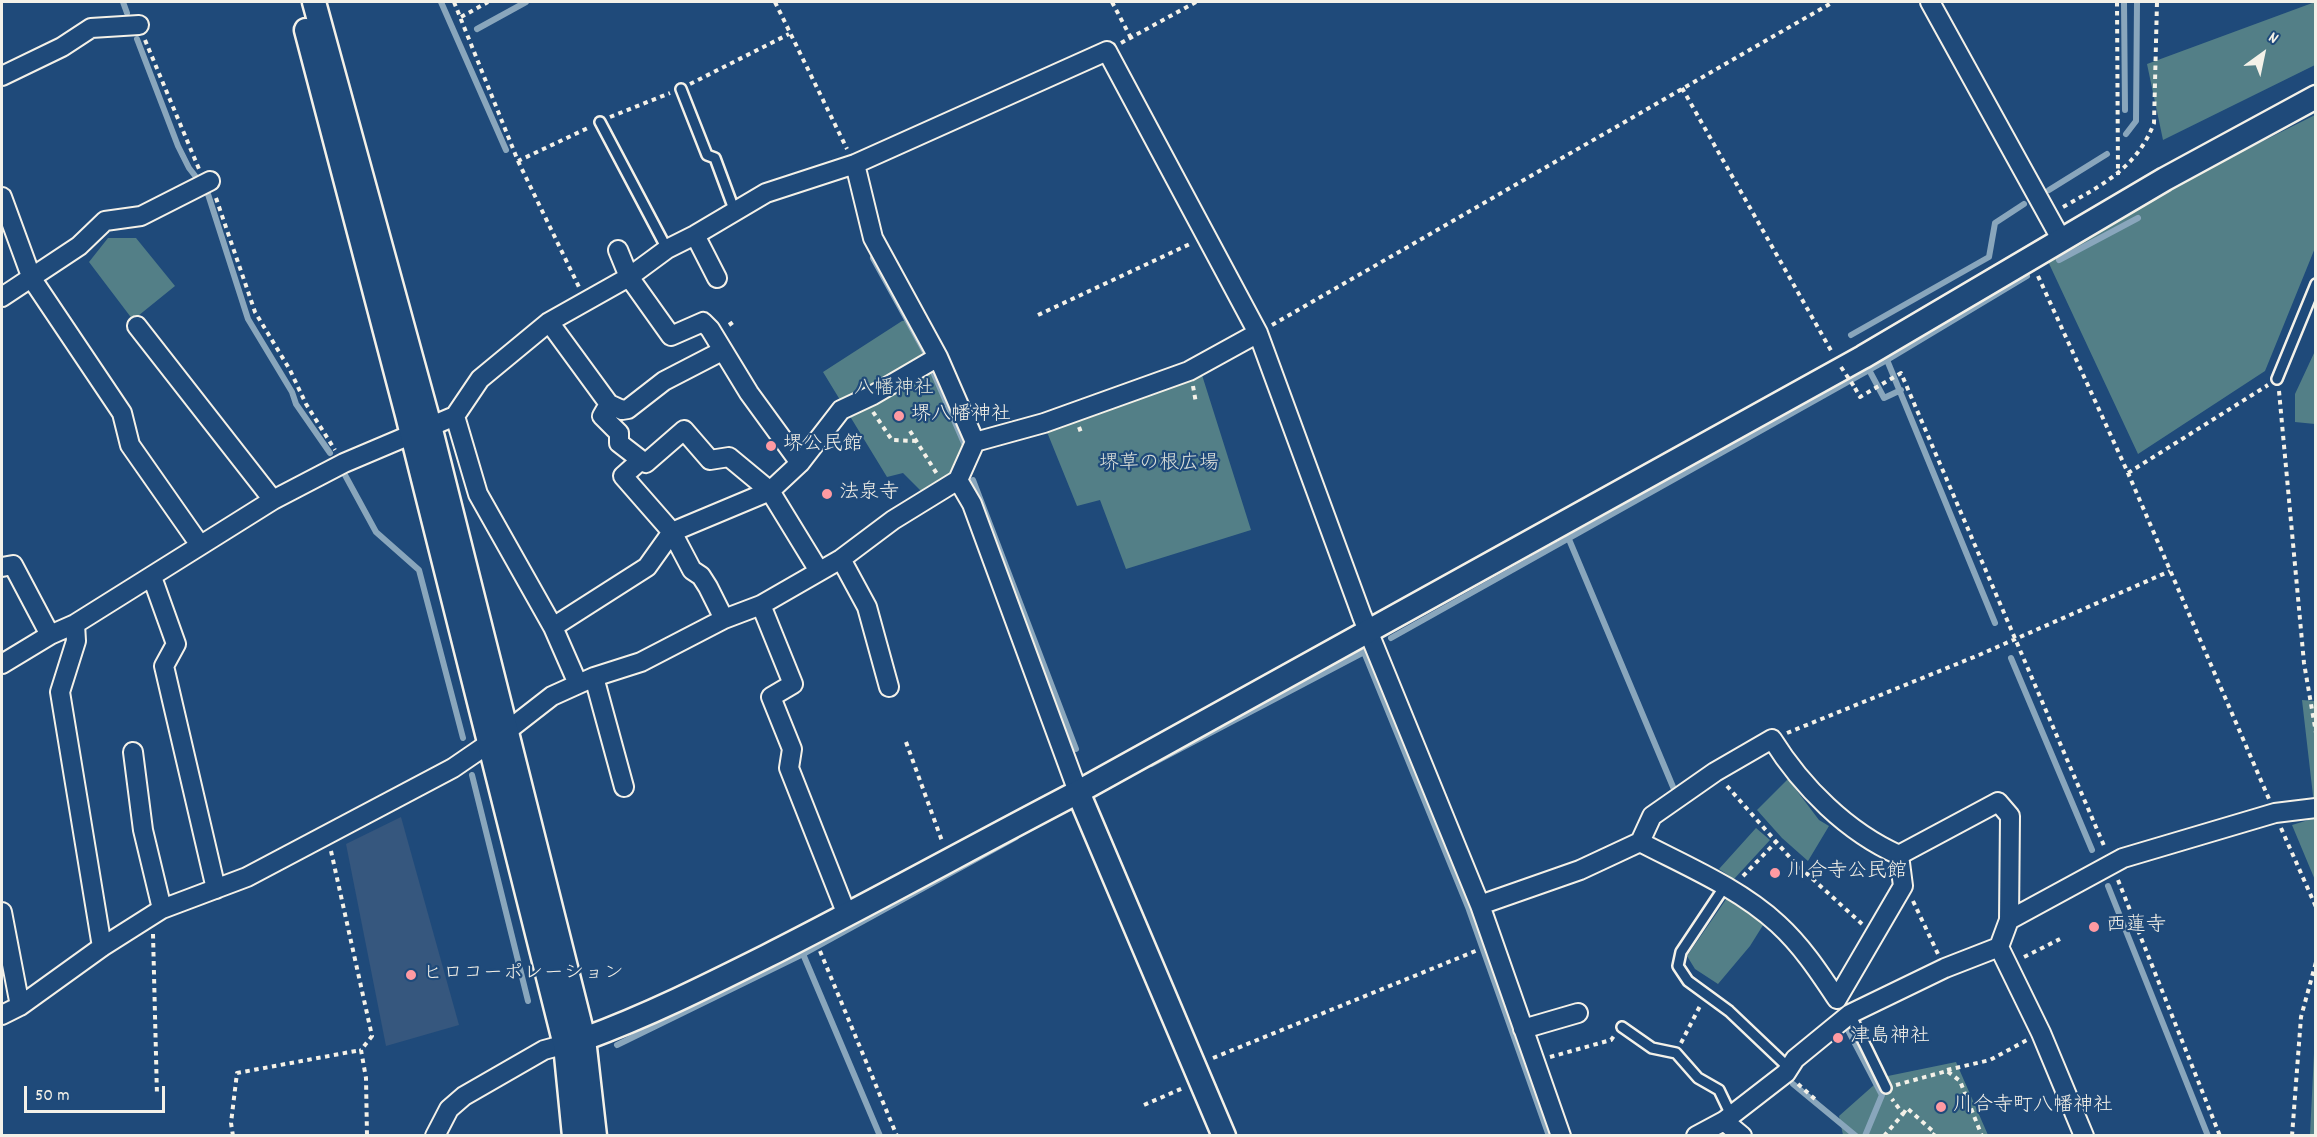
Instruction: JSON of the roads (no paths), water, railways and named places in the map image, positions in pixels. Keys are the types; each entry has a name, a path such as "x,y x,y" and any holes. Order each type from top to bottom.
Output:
{"street":[{"path":"299,2 507,731 595,1136"},
{"path":"314,2 420,429 488,744 575,1042 574,1136"},
{"path":"1930,2 2061,239"},
{"path":"2,76 62,47 91,28 139,25"},
{"path":"2,664 50,635 75,624 273,500 344,463 420,429 456,416 480,379 549,322 629,277 667,249 766,193 855,164 1107,51 1258,333 1368,630 1480,905 1561,1136"},
{"path":"435,1136 449,1109 464,1096 544,1050 613,1029 697,991 847,915 1078,792 1852,362 2061,239 2316,97"},
{"path":"855,164 873,238 938,357 975,442"},
{"path":"2,297 79,246 105,221 141,216 210,181"},
{"path":"2,197 7,231 32,279 122,413 130,445 200,545"},
{"path":"695,235 717,278"},
{"path":"618,250 629,277 671,336 703,322 800,463"},
{"path":"549,322 609,404 622,410 628,409 664,381 722,351"},
{"path":"136,326 273,500"},
{"path":"2,1016 20,1006 102,946 157,912 247,877 453,768 507,731 552,696 586,681 641,663 724,619 761,605 819,572 893,520 952,483 975,442 1044,423 1189,371 1258,333"},
{"path":"553,627 647,567 672,532 770,491 800,463 841,410 938,357"},
{"path":"609,404 602,416 619,434 619,443 646,463 684,430 710,460 729,457 770,491 819,572"},
{"path":"456,416 478,495 586,681 624,787"},
{"path":"641,460 623,476 672,532 692,570 708,587 724,619"},
{"path":"952,483 972,504 1078,792 1224,1136"},
{"path":"841,558 867,607 889,687"},
{"path":"2,567 13,565 50,635"},
{"path":"152,577 176,644 164,666 216,889"},
{"path":"761,605 793,684 771,697 792,749 789,768 847,915"},
{"path":"75,624 76,641 60,692 102,946"},
{"path":"1480,905 1580,870 1640,842 1652,816 1715,772 1772,739 1829,809 1875,844 1899,855"},
{"path":"132,752 157,912"},
{"path":"1899,855 1998,802 2010,816 2009,920 2003,956 2041,1033 2084,1136"},
{"path":"2009,920 2123,858 2275,813 2316,808"},
{"path":"1640,842 1728,888 1778,923 1810,958 1837,999 1850,1014"},
{"path":"1837,999 1876,937 1903,886 1899,855"},
{"path":"2,912 20,1006"},
{"path":"1696,1136 1728,1118 1788,1071 1795,1059 1850,1014 1944,968 2003,956"},
{"path":"1523,1029 1578,1013"},
{"path":"1728,1118 1742,1136"}],"lane":[{"path":"681,89 707,155 715,158 735,212"},
{"path":"600,122 667,249"},
{"path":"2277,379 2316,284"},
{"path":"1728,888 1681,952 1678,966 1688,981 1729,1011 1788,1071"},
{"path":"1850,1014 1886,1088"},
{"path":"1622,1027 1652,1048 1676,1053 1698,1078 1719,1090 1728,1118"}],"waterway":[{"path":"123,2 127,13"},
{"path":"441,2 506,150"},
{"path":"477,29 526,2"},
{"path":"2124,2 2125,110"},
{"path":"2126,134 2136,121 2137,2"},
{"path":"137,39 178,146 189,168 207,191 248,319 292,392 296,404 330,453"},
{"path":"2049,190 2107,154"},
{"path":"1851,335 1989,257 1995,223 2024,204"},
{"path":"2059,260 2138,218"},
{"path":"873,258 925,352"},
{"path":"1391,638 1887,360 2027,276"},
{"path":"1887,360 1995,623"},
{"path":"1868,368 1884,398 1901,390"},
{"path":"934,374 964,443"},
{"path":"345,475 376,532 419,570 463,738"},
{"path":"973,480 1076,749"},
{"path":"1568,537 1676,794"},
{"path":"1151,764 1364,652 1468,907 1549,1136"},
{"path":"2011,658 2092,850"},
{"path":"472,775 528,1001"},
{"path":"617,1045 803,954 1016,837"},
{"path":"2108,886 2208,1136"},
{"path":"803,954 880,1136"},
{"path":"1848,1030 1882,1095 1865,1136"},
{"path":"1793,1084 1856,1136"}],"place":[{"name":"堺八幡神社","path":"899,416"},
{"name":"堺公民館","path":"771,446"},
{"name":"法泉寺","path":"827,494"},
{"name":"川合寺公民館","path":"1775,873"},
{"name":"西蓮寺","path":"2094,927"},
{"name":"ヒロコーポレーション","path":"411,975"},
{"name":"津島神社","path":"1838,1038"},
{"name":"川合寺町八幡神社","path":"1941,1107"}],"park label":[{"name":"八幡神社","path":"894,390"},
{"name":"堺草の根広場","path":"1159,465"}]}
